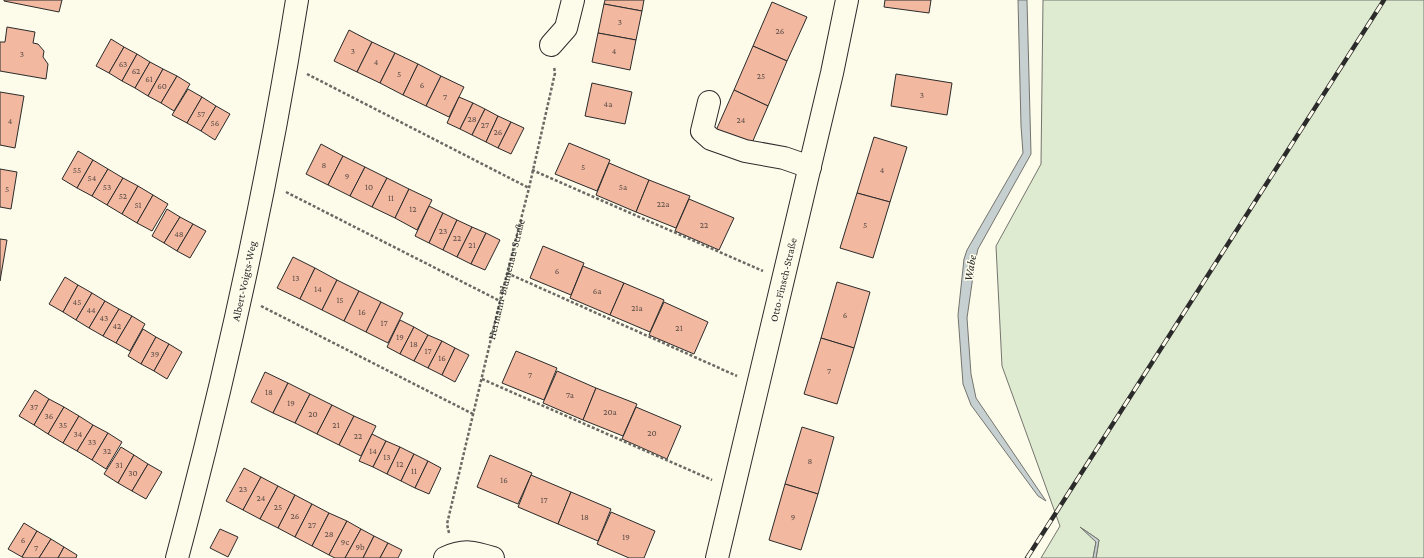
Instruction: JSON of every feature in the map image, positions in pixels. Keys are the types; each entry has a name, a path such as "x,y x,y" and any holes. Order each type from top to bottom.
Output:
{"street":[{"name":"Albert-Voigts-Weg","path":"177,558 217,402 241,296 265,181 297,0"},
{"path":"551,45 566,28 573,0"},
{"name":"Otto-Finsch-Straße","path":"717,558 832,73 847,0"},
{"path":"709,102 702,131 711,139 745,152 784,158 810,167"},
{"path":"450,556 473,552 493,558"}],"path":[{"name":"Hermann-Blumenau-Straße","path":"450,556 447,524 500,301 529,188 555,73 551,45"},
{"path":"287,63 529,188"},
{"path":"532,170 783,280"},
{"path":"265,181 500,301"},
{"path":"507,273 758,386"},
{"path":"241,296 473,414"},
{"path":"482,378 733,490"}],"green space":[{"path":"1043,0 1424,0 1424,558 1096,558 1099,540 1083,529 1096,542 1093,558 1041,558 1060,526 1002,366 996,246 1041,164"}],"water":[{"name":"Wabe","path":"1018,0 1027,0 1031,154 978,249 967,318 971,374 976,398 1046,501 1038,496 971,405 963,384 958,315 964,259 967,250 1023,153"},
{"path":"1080,527 1099,540 1096,558 1093,558 1096,542"}],"building":[{"path":"4,0 62,0 59,12"},
{"path":"605,0 644,0 642,11 604,4"},
{"path":"885,0 931,0 929,13 884,7"},
{"path":"772,2 807,17 787,61 753,46"},
{"path":"604,4 642,11 636,40 598,33"},
{"path":"7,27 35,32 33,43 38,44 44,51 43,57 48,64 46,79 0,71 0,42 5,42"},
{"path":"349,30 372,42 357,72 334,61"},
{"path":"598,33 636,40 630,70 592,62"},
{"path":"111,39 124,47 109,73 96,66"},
{"path":"372,42 395,53 380,83 357,72"},
{"path":"753,46 787,61 768,106 734,90"},
{"path":"124,47 137,54 122,81 109,73"},
{"path":"395,53 418,64 403,95 380,83"},
{"path":"137,54 150,62 135,88 122,81"},
{"path":"150,62 163,69 148,96 135,88"},
{"path":"418,64 441,76 426,106 403,95"},
{"path":"163,69 177,76 161,103 148,96"},
{"path":"896,74 952,83 947,115 891,106"},
{"path":"177,76 190,84 174,111 161,103"},
{"path":"441,76 464,87 449,117 426,106"},
{"path":"592,83 632,92 625,124 585,116"},
{"path":"188,89 202,97 187,123 172,115"},
{"path":"734,90 768,106 749,150 714,135"},
{"path":"0,92 24,96 15,148 0,145"},
{"path":"202,97 216,106 201,131 187,123"},
{"path":"459,97 473,103 460,129 447,123"},
{"path":"473,103 485,109 472,135 460,129"},
{"path":"216,106 230,114 215,140 201,131"},
{"path":"485,109 498,116 486,142 472,135"},
{"path":"498,116 511,122 498,148 486,142"},
{"path":"511,122 524,128 511,154 498,148"},
{"path":"874,137 907,147 890,202 857,193"},
{"path":"569,143 610,160 597,191 555,174"},
{"path":"321,144 343,156 328,185 306,174"},
{"path":"78,151 93,160 77,188 62,179"},
{"path":"343,156 365,167 350,196 328,185"},
{"path":"93,160 108,169 92,196 77,188"},
{"path":"609,163 649,180 636,212 596,195"},
{"path":"365,167 387,178 372,207 350,196"},
{"path":"0,169 17,172 11,209 0,207"},
{"path":"108,169 123,178 107,205 92,196"},
{"path":"123,178 138,186 122,214 107,205"},
{"path":"387,178 409,189 395,218 372,207"},
{"path":"649,180 690,196 676,228 636,212"},
{"path":"138,186 153,195 137,223 122,214"},
{"path":"409,189 432,200 417,230 395,218"},
{"path":"857,193 890,202 873,258 840,248"},
{"path":"153,195 168,204 152,231 137,223"},
{"path":"689,199 734,218 719,250 675,231"},
{"path":"429,206 443,213 429,243 415,236"},
{"path":"167,209 180,217 164,243 152,236"},
{"path":"443,213 457,220 443,250 429,243"},
{"path":"180,217 193,224 177,251 164,243"},
{"path":"457,220 472,227 457,257 443,250"},
{"path":"193,224 206,231 190,258 177,251"},
{"path":"472,227 486,233 471,264 457,257"},
{"path":"486,233 500,240 485,270 471,264"},
{"path":"0,239 7,240 0,281"},
{"path":"543,246 584,263 571,295 530,278"},
{"path":"293,257 315,268 300,299 277,288"},
{"path":"583,266 624,283 610,315 570,298"},
{"path":"315,268 337,280 322,310 300,299"},
{"path":"65,277 78,285 63,312 49,304"},
{"path":"337,280 359,291 344,321 322,310"},
{"path":"837,282 870,292 854,348 821,338"},
{"path":"624,283 664,300 650,332 610,315"},
{"path":"78,285 92,293 76,320 63,312"},
{"path":"359,291 381,302 366,332 344,321"},
{"path":"92,293 105,301 89,328 76,320"},
{"path":"105,301 119,309 103,336 89,328"},
{"path":"381,302 403,313 388,343 366,332"},
{"path":"664,302 708,322 694,354 649,335"},
{"path":"119,309 132,316 116,343 103,336"},
{"path":"132,316 145,324 130,351 116,343"},
{"path":"400,320 414,327 400,354 387,347"},
{"path":"414,327 428,335 414,361 400,354"},
{"path":"143,329 156,337 141,364 128,356"},
{"path":"428,335 442,341 428,368 414,361"},
{"path":"156,337 169,344 154,371 141,364"},
{"path":"821,338 854,348 837,404 804,394"},
{"path":"442,341 455,348 442,375 428,368"},
{"path":"169,344 182,352 167,379 154,371"},
{"path":"455,348 469,355 455,382 442,375"},
{"path":"516,351 557,368 544,400 502,383"},
{"path":"557,371 596,388 583,420 543,403"},
{"path":"265,372 288,383 273,413 251,402"},
{"path":"288,383 310,394 295,423 273,413"},
{"path":"596,388 637,404 623,436 583,420"},
{"path":"35,390 49,399 34,425 19,416"},
{"path":"310,394 332,405 317,434 295,423"},
{"path":"49,399 64,407 48,434 34,425"},
{"path":"332,405 354,416 339,445 317,434"},
{"path":"64,407 79,416 63,443 48,434"},
{"path":"636,407 681,426 667,459 622,439"},
{"path":"79,416 93,425 77,451 63,443"},
{"path":"354,416 376,426 361,456 339,445"},
{"path":"93,425 108,433 92,460 77,451"},
{"path":"802,427 834,437 818,494 785,484"},
{"path":"108,433 122,442 106,469 92,460"},
{"path":"372,434 386,441 373,467 359,461"},
{"path":"386,441 400,447 387,474 373,467"},
{"path":"121,447 134,455 118,483 104,474"},
{"path":"400,447 414,454 401,481 387,474"},
{"path":"414,454 428,461 415,488 401,481"},
{"path":"134,455 148,464 132,491 118,483"},
{"path":"490,455 532,473 518,504 477,487"},
{"path":"428,461 441,468 429,494 415,488"},
{"path":"148,464 162,472 146,499 132,491"},
{"path":"244,468 261,477 243,510 226,501"},
{"path":"531,475 571,492 558,524 518,507"},
{"path":"261,477 278,486 260,519 243,510"},
{"path":"785,484 818,494 801,550 769,540"},
{"path":"278,486 295,495 278,528 260,519"},
{"path":"571,492 611,509 598,541 558,524"},
{"path":"295,495 312,504 295,537 278,528"},
{"path":"312,504 329,513 312,546 295,537"},
{"path":"611,512 655,531 644,558 629,558 597,544"},
{"path":"329,513 347,521 329,555 312,546"},
{"path":"347,521 361,529 345,558 335,558 329,555"},
{"path":"24,523 37,531 22,557 8,549"},
{"path":"220,529 238,537 228,557 210,548"},
{"path":"361,529 374,536 363,558 345,558"},
{"path":"37,531 51,539 39,558 22,557"},
{"path":"374,536 388,543 380,558 363,558"},
{"path":"51,539 64,547 58,558 39,558"},
{"path":"388,543 402,550 398,558 380,558"},
{"path":"64,547 77,555 76,558 58,558"}],"railway":[{"path":"1027,558 1384,0"}]}
